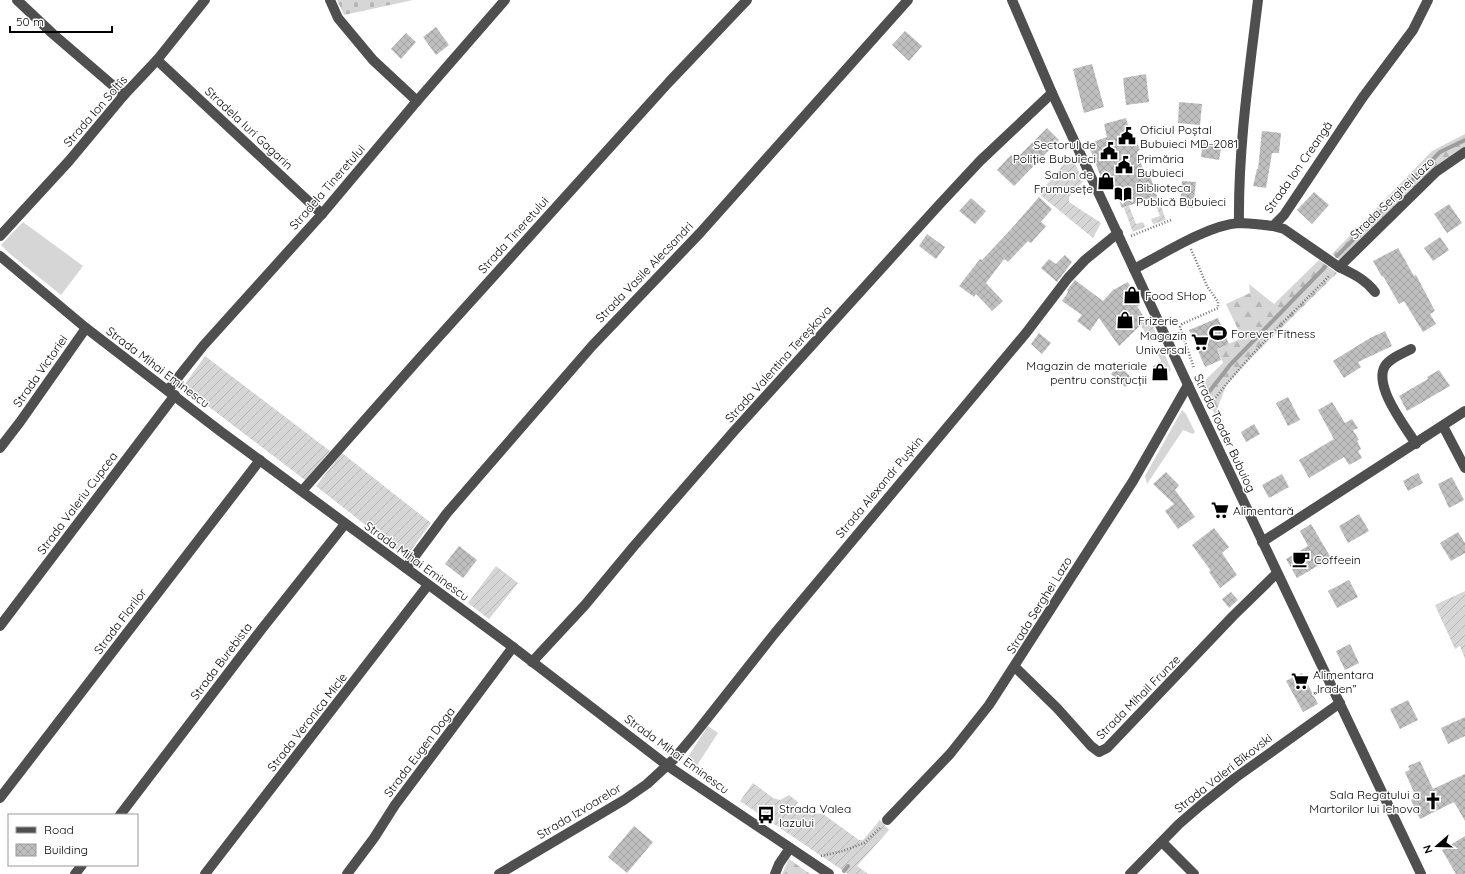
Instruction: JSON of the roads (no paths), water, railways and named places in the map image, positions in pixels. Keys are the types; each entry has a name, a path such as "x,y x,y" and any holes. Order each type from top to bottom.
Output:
{"street":[{"path":"17,0 53,34 124,95"},
{"name":"Strada Ion Soltîs","path":"0,236 69,161 124,95 158,60 205,0"},
{"path":"330,0 338,18 373,60 417,101"},
{"name":"Stradela Tineretului","path":"171,393 203,346 322,214 417,101 505,0"},
{"name":"Strada Tineretului","path":"302,491 417,361 669,82 747,0"},
{"name":"Strada Vasile Alecsandri","path":"406,568 447,513 592,346 700,233 908,0"},
{"name":"Strada Toader Bubuiog","path":"1012,0 1052,93 1188,385 1421,874"},
{"path":"1239,223 1239,184 1243,137 1258,0"},
{"name":"Strada Ion Creangă","path":"1134,269 1205,232 1239,223 1273,226 1284,216 1346,121 1413,30 1428,0"},
{"name":"Stradela Iuri Gagarin","path":"158,60 322,214"},
{"name":"Strada Valentina Tereșkova","path":"532,662 585,605 735,430 938,206 980,161 1052,93"},
{"name":"Strada Serghei Lazo","path":"1338,266 1355,252 1436,172 1465,152"},
{"path":"1273,226 1284,230 1338,266 1359,277 1369,284 1375,292"},
{"name":"Strada Alexandr Pușkin","path":"668,766 774,633 1026,333 1068,278 1118,233"},
{"name":"Strada Mihai Eminescu","path":"0,256 86,328 171,393 532,662 668,766 829,874"},
{"name":"Strada Victoriei","path":"0,448 86,328"},
{"path":"1411,349 1386,364 1383,372 1382,383 1385,394 1416,444"},
{"name":"Strada Serghei Lazo","path":"887,820 950,754 989,705 1015,667 1133,481 1188,385"},
{"name":"Strada Valeriu Cupcea","path":"0,626 171,393"},
{"path":"1262,542 1465,411"},
{"path":"1443,426 1465,468"},
{"name":"Strada Florilor","path":"0,798 260,460"},
{"name":"Strada Burebista","path":"121,814 261,630 345,524"},
{"name":"Strada Mihail Frunze","path":"1015,667 1057,708 1091,746 1099,752 1107,748 1233,616 1277,573"},
{"name":"Strada Veronica Micle","path":"205,874 428,586"},
{"name":"Strada Eugen Doga","path":"347,874 374,838 395,805 513,648"},
{"name":"Strada Valeri Bîkovski","path":"1130,874 1179,824 1235,778 1340,703"},
{"name":"Strada Izvoarelor","path":"499,874 624,800 668,766"},
{"path":"1162,842 1194,874"},
{"path":"775,874 779,864 790,848"},
{"path":"75,874 81,866"}],"waterway":[{"path":"1337,256 1440,152 1465,140"},
{"path":"1209,392 1230,365 1325,267"},
{"path":"844,871 848,866"}],"place":[{"name":"Oficiul Poștal Bubuieci MD-2081","path":"1127,136"},
{"name":"Sectorul de Poliție Bubuieci","path":"1109,151"},
{"name":"Primăria Bubuieci","path":"1124,165"},
{"name":"Salon de Frumusețe","path":"1106,181"},
{"name":"Biblioteca Publică Bubuieci","path":"1123,194"},
{"name":"Food SHop","path":"1132,295"},
{"name":"Frizerie","path":"1125,320"},
{"name":"Forever Fitness","path":"1218,333"},
{"name":"Magazin Universal","path":"1200,342"},
{"name":"Magazin de materiale pentru construcții","path":"1160,372"},
{"name":"Alimentară","path":"1220,510"},
{"name":"Coffeein","path":"1301,559"},
{"name":"Alimentara „Iraden”","path":"1300,681"},
{"name":"Sala Regatului a Martorilor lui Iehova","path":"1433,801"},
{"name":"Strada Valea Iazului","path":"766,815"}]}
